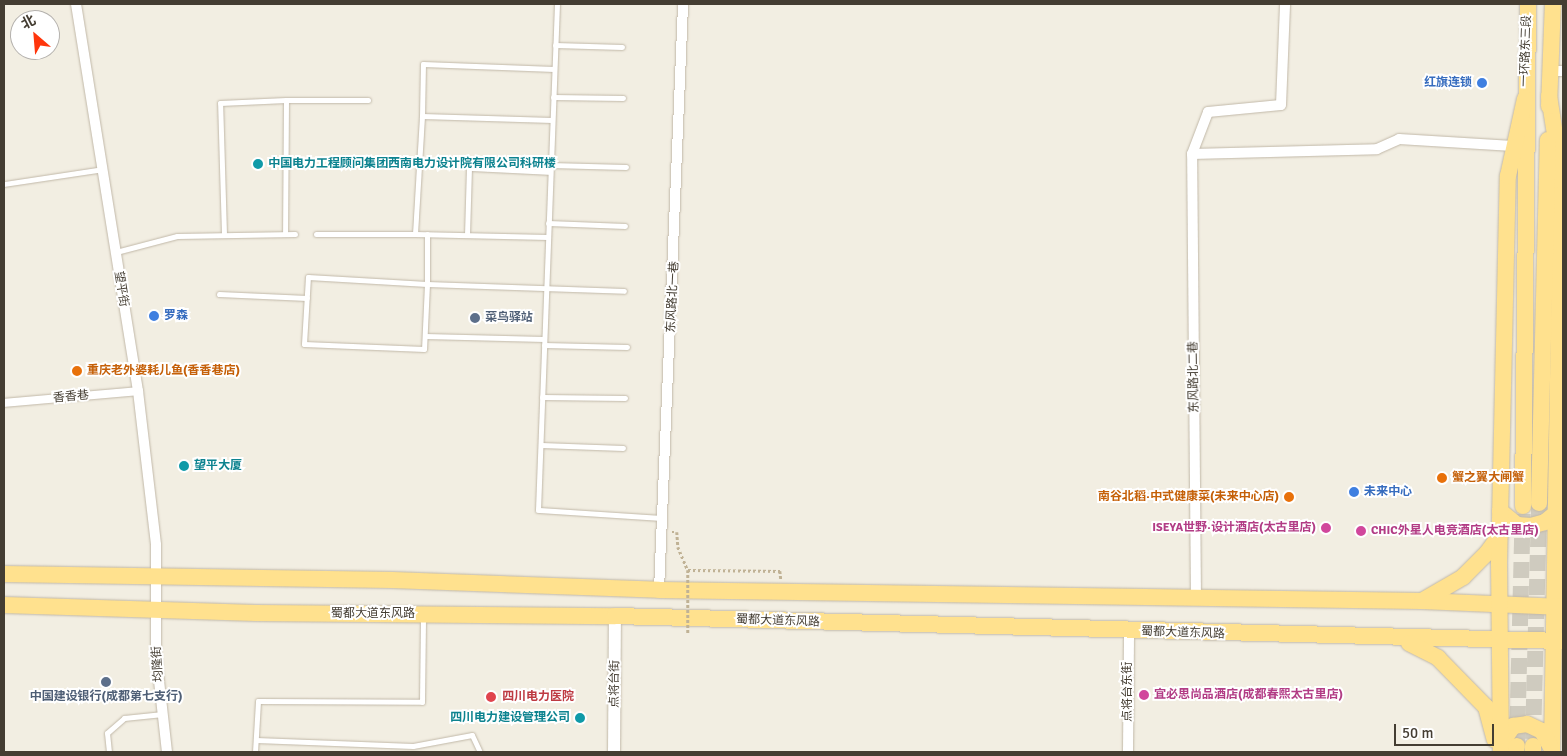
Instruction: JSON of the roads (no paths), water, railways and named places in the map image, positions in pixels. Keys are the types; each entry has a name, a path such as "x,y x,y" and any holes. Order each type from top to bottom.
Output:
{"main road":[{"name":"一环路东三段","path":"1525,98 1528,4"},
{"name":"一环路东三段","path":"1549,96 1557,71 1553,4"},
{"path":"1525,98 1531,504 1549,96"},
{"path":"1549,96 1560,166 1561,195 1554,519 1558,607 1558,707 1552,750"},
{"path":"1506,749 1499,606 1508,176 1513,146 1525,98"},
{"path":"1500,510 1516,525 1531,526 1554,519"},
{"path":"1554,519 1563,560"},
{"path":"1422,600 1463,576 1487,554 1500,535"},
{"path":"4,574 392,580 659,590 1196,599 1422,600 1499,606 1558,607"},
{"name":"蜀都大道东风路","path":"4,605 615,616 1387,638 1558,641"},
{"path":"1387,638 1420,647 1438,658 1486,707 1506,749"},
{"path":"1506,749 1513,726 1528,724 1542,730 1552,750"}],"street":[{"name":"望平街","path":"76,4 104,169 115,252 138,391 157,576"},
{"name":"东风路北一巷","path":"659,590 683,4"},
{"name":"东风路北二巷","path":"1196,599 1192,154 1208,112 1281,105 1285,4"},
{"path":"1192,154 1377,149 1399,139 1513,146"},
{"name":"香香巷","path":"4,403 138,391"},
{"name":"均隆街","path":"157,576 156,654 167,752"},
{"name":"点将台街","path":"614,752 615,616"},
{"name":"点将台东街","path":"1128,631 1128,752"}],"lane":[{"path":"557,4 538,510 663,518"},
{"path":"555,45 622,47"},
{"path":"415,234 423,64 554,68"},
{"path":"553,97 623,98"},
{"path":"285,234 286,100"},
{"path":"224,234 220,103 286,100 368,100"},
{"path":"422,116 552,120"},
{"path":"550,165 626,167"},
{"path":"467,235 469,168 550,172"},
{"path":"4,184 104,169"},
{"path":"548,222 625,226"},
{"path":"115,252 177,236 296,234"},
{"path":"316,234 548,237"},
{"path":"427,234 427,284 424,349 304,344 308,277 427,284 624,290"},
{"path":"219,294 307,298"},
{"path":"425,336 626,347"},
{"path":"542,397 625,398"},
{"path":"541,445 623,448"},
{"path":"255,752 258,701 422,702 423,614"},
{"path":"109,752 107,733 124,718 163,714"},
{"path":"256,740 414,746 472,735 480,752"}],"tunnel":[{"path":"1533,739 1539,503"},
{"path":"1517,746 1523,506"}],"place":[{"name":"红旗连锁","path":"1482,83"},
{"name":"中国电力工程顾问集团西南电力设计院有限公司科研楼","path":"258,164"},
{"name":"罗森","path":"154,316"},
{"name":"菜鸟驿站","path":"475,318"},
{"name":"重庆老外婆耗儿鱼(香香巷店)","path":"77,371"},
{"name":"望平大厦","path":"184,466"},
{"name":"蟹之翼大闸蟹","path":"1442,478"},
{"name":"未来中心","path":"1354,492"},
{"name":"南谷北稻·中式健康菜(未来中心店)","path":"1289,497"},
{"name":"ISEYA世野·设计酒店(太古里店)","path":"1326,528"},
{"name":"CHIC外星人电竞酒店(太古里店)","path":"1361,531"},
{"name":"中国建设银行(成都第七支行)","path":"106,682"},
{"name":"宜必思尚品酒店(成都春熙太古里店)","path":"1144,695"},
{"name":"四川电力医院","path":"491,697"},
{"name":"四川电力建设管理公司","path":"580,718"}]}
